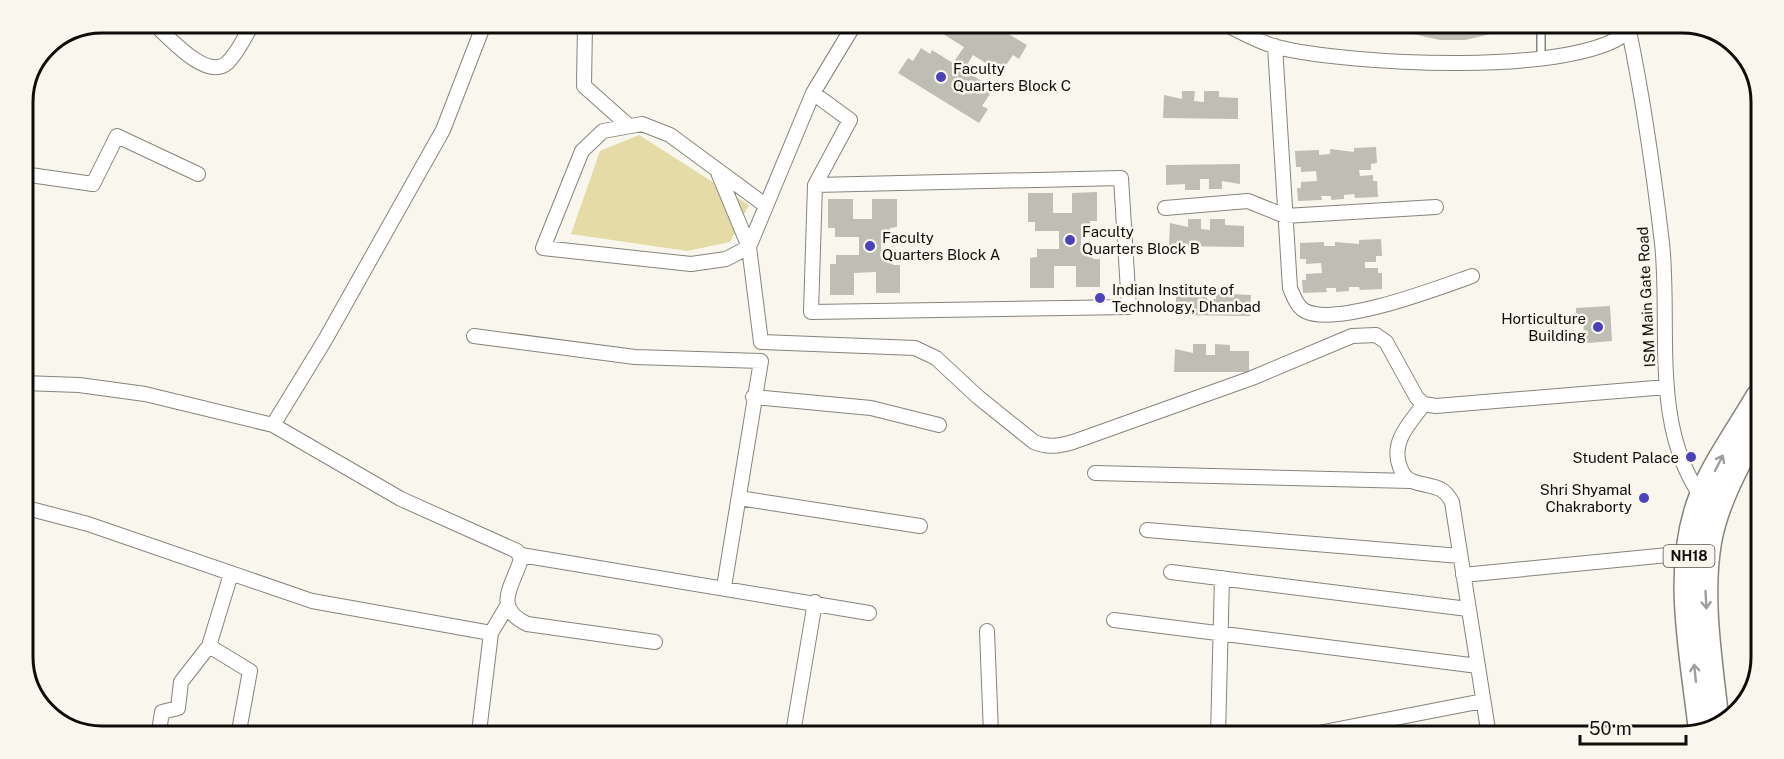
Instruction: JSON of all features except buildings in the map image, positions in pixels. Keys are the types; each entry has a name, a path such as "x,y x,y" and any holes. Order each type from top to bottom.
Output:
{"highway":[{"name":"NH18","path":"1700,724 1690,626 1689,553 1751,413"},
{"name":"NH18","path":"1716,716 1706,596 1709,506 1751,437"}],"street":[{"path":"164,33 199,64 210,68 227,63 246,33"},
{"path":"273,425 325,340 443,130 481,33"},
{"path":"585,33 584,86 629,126"},
{"path":"765,205 670,135 642,124 603,131 582,151 543,248 691,264 726,259 748,247 813,93 849,33"},
{"path":"1245,33 1275,46 1316,55 1446,65 1541,58 1596,47 1624,33"},
{"name":"ISM Main Gate Road","path":"1630,33 1662,243 1667,387 1676,447 1709,506"},
{"path":"1275,46 1290,288 1297,303 1305,311 1322,313 1366,311 1472,276"},
{"path":"813,93 850,120 815,186 811,312 1129,307 1121,177 815,186"},
{"path":"33,175 93,184 117,136 198,174"},
{"path":"717,170 748,247 761,342 915,348 936,358 978,398 1034,442 1042,445 1061,445 1085,438 1252,378 1352,336 1376,335 1386,342 1418,398 1424,404 1468,405 1667,387"},
{"path":"1165,208 1248,201 1285,216 1436,207"},
{"path":"474,336 635,357 761,361 753,397 740,498 724,587"},
{"path":"33,383 78,385 145,394 273,425 401,499 521,555 815,602 869,613"},
{"path":"753,397 871,408 939,425"},
{"path":"1411,481 1402,473 1397,460 1398,444 1404,431 1424,404"},
{"path":"1095,473 1411,481 1437,485 1447,492 1452,502 1488,726"},
{"path":"740,498 920,526"},
{"path":"33,510 88,524 312,601 491,633"},
{"path":"1147,530 1460,556"},
{"path":"1462,575 1689,553"},
{"path":"480,726 491,633 507,606 507,594 521,555"},
{"path":"1171,572 1468,609"},
{"path":"160,726 162,712 178,708 181,682 209,646 231,574"},
{"path":"1218,726 1222,578"},
{"path":"794,726 815,602"},
{"path":"507,606 512,614 527,624 655,642"},
{"path":"1114,620 1478,666"},
{"path":"987,631 991,726"},
{"path":"209,646 250,671 240,726"},
{"path":"1355,726 1484,701"}],"lane":[{"path":"1541,33 1541,58"}],"shaded area":[{"path":"639,135 749,205 730,242 687,251 571,234 600,151"}],"place":[{"name":"Faculty Quarters Block C","path":"941,77"},
{"name":"Faculty Quarters Block B","path":"1070,240"},
{"name":"Faculty Quarters Block A","path":"870,246"},
{"name":"Indian Institute of Technology, Dhanbad","path":"1100,298"},
{"name":"Horticulture Building","path":"1598,327"},
{"name":"Student Palace","path":"1691,457"},
{"name":"Shri Shyamal Chakraborty","path":"1644,498"}]}
